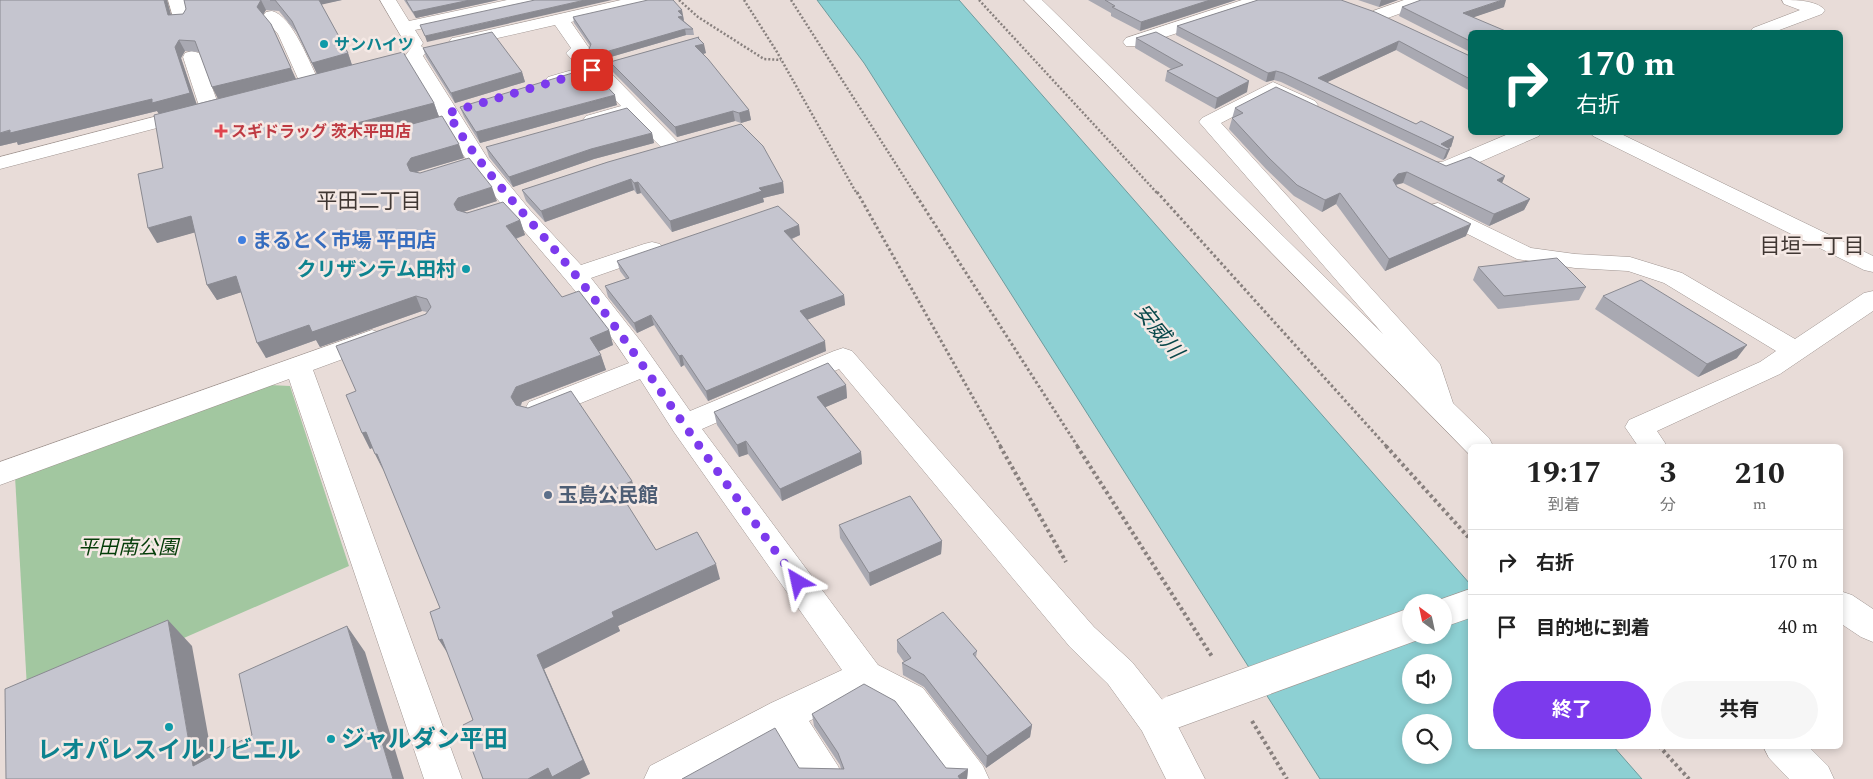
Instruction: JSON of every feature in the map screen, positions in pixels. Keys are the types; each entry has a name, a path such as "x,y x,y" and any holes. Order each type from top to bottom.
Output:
{"street":[{"path":"176,0 181,20"},
{"path":"388,0 422,52 451,117 476,157 518,197 645,367 684,425 866,676 910,700 970,779"},
{"path":"406,27 530,0"},
{"path":"422,52 643,0"},
{"path":"1032,0 1477,444"},
{"path":"1132,42 1259,0"},
{"path":"1379,15 1420,0"},
{"path":"1764,30 1816,10 1790,0"},
{"path":"1202,4 1219,14"},
{"path":"1362,9 1404,27"},
{"path":"272,16 286,33 310,83"},
{"path":"560,19 582,51 575,53 600,67 635,108 680,143 645,154"},
{"path":"1156,34 1181,48"},
{"path":"0,163 219,106 192,57"},
{"path":"534,87 600,67"},
{"path":"1326,114 1273,88 1258,87 1209,122 1430,371 1440,407"},
{"path":"578,124 635,108"},
{"path":"1415,157 1442,170 1525,135"},
{"path":"1606,135 1873,265"},
{"path":"489,213 518,197"},
{"path":"1420,200 1525,254 1575,261 1630,264 1674,278 1795,351"},
{"path":"575,275 676,241"},
{"path":"1651,444 1639,428 1770,368 1873,299"},
{"path":"0,474 396,330"},
{"path":"684,425 843,356 1082,637 1164,715 1186,779"},
{"path":"298,366 443,779"},
{"path":"533,411 645,367"},
{"path":"1452,610 1468,604"},
{"path":"1843,607 1873,627"},
{"path":"1164,715 1402,628"},
{"path":"663,779 784,715 866,676"},
{"path":"784,715 825,779"},
{"path":"1785,749 1815,779"}],"path":[{"path":"679,0 698,17 764,59 781,60"},
{"path":"744,0 781,60 1070,569"},
{"path":"791,0 1218,666"},
{"path":"979,0 1185,223 1468,537"},
{"path":"1248,715 1287,779"},
{"path":"1662,749 1688,779"}],"green space":[{"name":"平田南公園","path":"270,385 290,386 349,566 28,706 15,476"}],"water":[{"name":"安威川","path":"817,0 959,0 1468,582 1468,749 1616,749 1642,779 1320,779 864,63"}],"building":[{"path":"0,0 164,0 168,15 183,14 186,9 184,0 261,0 257,7 271,24 291,68 212,87 195,41 179,40 175,47 190,93 152,103 152,99 10,133 10,130 0,133"},
{"path":"275,0 319,0 348,53 312,63 292,21"},
{"path":"406,0 470,0 413,12"},
{"path":"535,0 585,0 425,36 420,25"},
{"path":"648,0 673,0 682,10 678,11 683,16 678,17 693,29 685,29 595,55 589,49 591,44 573,17"},
{"path":"1105,0 1210,0 1141,22 1112,7 1115,6"},
{"path":"1258,0 1341,0 1375,12 1468,55 1468,78 1399,41 1318,78 1416,124 1421,121 1454,137 1441,144 1450,149 1447,150 1283,73 1276,71 1268,73 1177,26"},
{"path":"1421,0 1502,0 1463,13 1503,30 1468,30 1468,40 1402,7"},
{"path":"492,32 522,72 451,93 423,48"},
{"path":"1156,32 1249,81 1217,98 1167,71 1183,65 1136,38"},
{"path":"699,37 704,44 695,46 708,59 749,110 739,113 733,111 675,127 610,62"},
{"path":"403,52 434,103 357,123 352,130 356,135 364,137 442,116 459,144 411,158 407,164 410,171 420,173 469,158 492,187 458,198 454,204 457,210 467,213 503,202 520,220 506,226 562,297 579,291 609,330 590,338 601,355 516,387 511,397 516,405 528,408 571,391 632,481 617,488 656,550 697,532 716,564 612,612 614,617 537,655 583,760 552,777 548,768 528,779 483,779 463,725 473,720 442,639 439,640 430,612 440,608 377,454 375,454 366,432 362,433 346,395 356,391 336,346 426,314 431,307 427,299 416,296 312,332 309,325 257,343 236,276 207,285 191,216 148,228 138,174 163,168 154,115"},
{"path":"589,68 615,95 476,132 460,107"},
{"path":"1276,87 1446,166 1470,157 1505,176 1497,180 1530,199 1494,214 1407,172 1398,174 1393,180 1397,187 1471,224 1389,259 1340,193 1325,200 1297,185 1232,118 1243,113 1235,108"},
{"path":"627,108 652,133 591,149 509,177 486,147"},
{"path":"741,124 763,146 783,182 759,188 762,191 670,221 638,182 634,183 631,179 541,211 522,190 608,162"},
{"path":"778,206 799,225 784,231 844,295 800,311 825,341 706,391 682,355 679,356 651,315 634,323 605,286 629,278 617,261"},
{"path":"1557,258 1586,287 1504,296 1478,267"},
{"path":"1641,280 1747,345 1707,364 1603,296"},
{"path":"828,363 846,385 817,397 861,452 780,489 746,441 737,445 714,412"},
{"path":"910,496 942,541 869,573 839,525"},
{"path":"943,612 977,651 973,654 1032,725 987,756 924,675 902,663 911,658 897,640"},
{"path":"168,620 193,766 252,735 239,674 347,626 393,779 6,779 5,689"},
{"path":"864,684 895,701 946,768 968,769 958,776 960,779 682,779 775,728 799,768 844,769 838,753 812,714"}],"place":[{"name":"サンハイツ","path":"324,44"},
{"name":"スギドラッグ 茨木平田店","path":"221,131"},
{"name":"まるとく市場 平田店","path":"242,240"},
{"name":"クリザンテム田村","path":"466,269"},
{"name":"玉島公民館","path":"548,495"},
{"name":"レオパレスイルリビエル","path":"169,727"},
{"name":"ジャルダン平田","path":"331,739"}],"district":[{"name":"平田二丁目","path":"369,201"},
{"name":"目垣一丁目","path":"1812,246"}],"route":[{"path":"592,70 448,113 479,162 510,197 522,215 570,268 633,349 684,425 798,582"}]}
